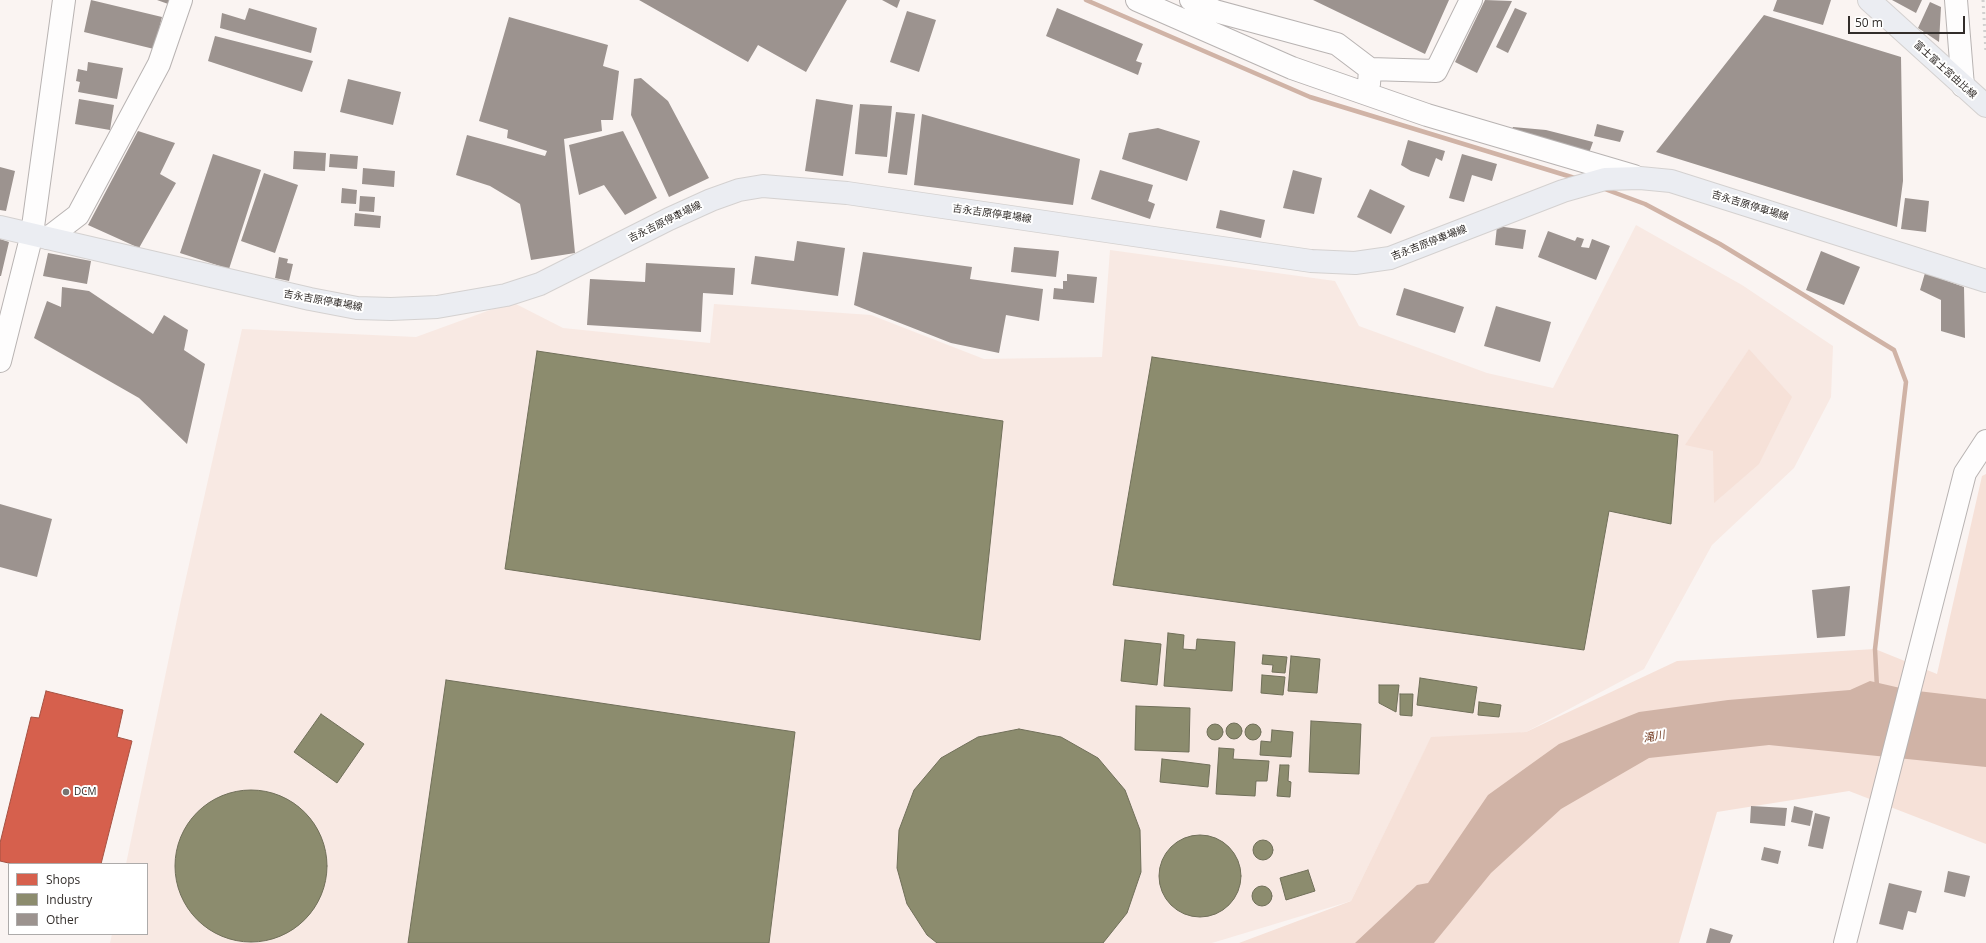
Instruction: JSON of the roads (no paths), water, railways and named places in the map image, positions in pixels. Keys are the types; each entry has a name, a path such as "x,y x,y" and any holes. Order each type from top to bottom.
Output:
{"main road":[{"name":"富士富士宮由比線","path":"1869,0 1986,106"},
{"name":"吉永吉原停車場線","path":"0,226 310,299 357,308 391,309 437,307 506,295 540,284 669,219 711,200 739,190 763,186 847,193 1311,261 1355,263 1390,258 1563,191 1606,180 1640,178 1671,182 1986,281"}],"street":[{"path":"0,361 40,236 64,0"},
{"path":"40,236 78,215 159,64 181,0"},
{"path":"1137,0 1292,68 1369,96 1427,115 1640,178"},
{"path":"1191,0 1215,11 1337,44 1370,69 1436,71 1471,0"},
{"path":"1956,0 1963,86"},
{"path":"1369,96 1370,69"},
{"path":"1844,943 1878,818 1965,473 1986,441"}],"water":[{"name":"滝川","path":"1870,681 1909,690 1986,699 1986,767 1769,745 1649,758 1561,809 1491,873 1434,943 1355,943 1417,885 1428,883 1488,795 1559,744 1639,712 1728,700 1850,690"}],"waterway":[{"path":"1086,0 1310,97 1578,179"},
{"path":"1602,188 1645,204 1720,244 1894,350 1906,382 1875,649 1877,688"}],"railway":[{"path":"1983,0 1986,53"}],"place":[{"name":"DCM","path":"66,792"}]}
